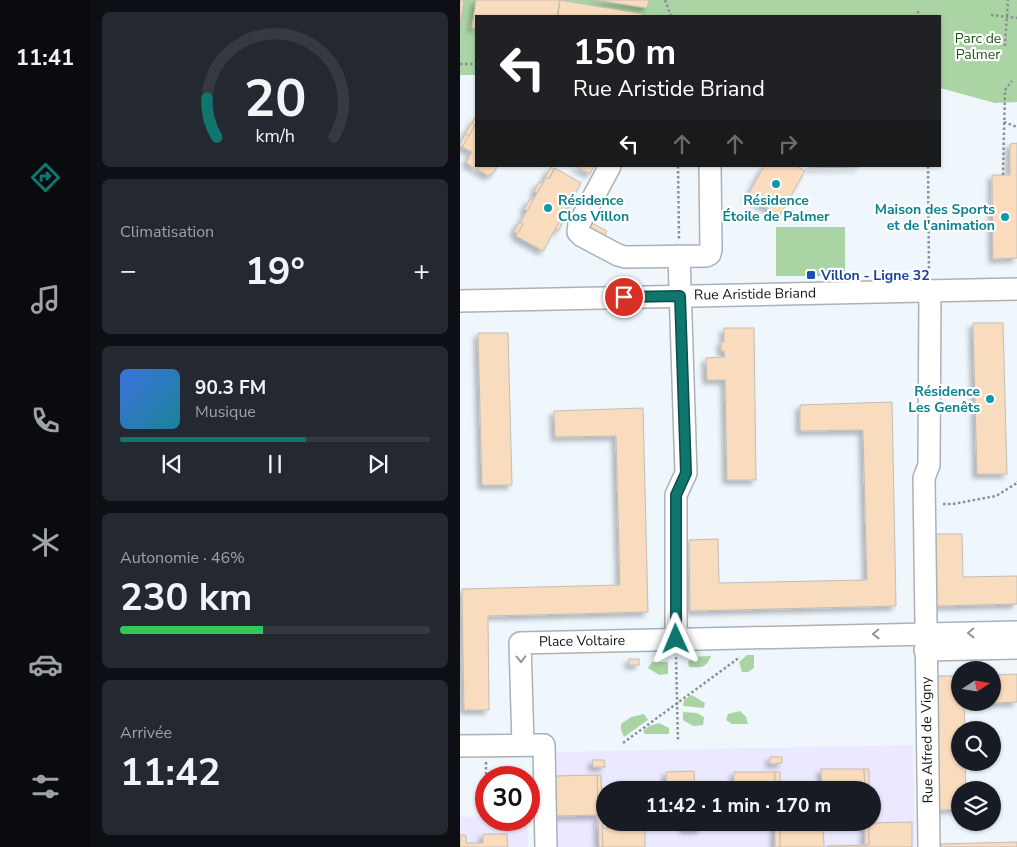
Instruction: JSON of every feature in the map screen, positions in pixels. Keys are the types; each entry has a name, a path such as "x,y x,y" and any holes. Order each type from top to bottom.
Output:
{"street":[{"path":"609,167 579,224 578,232 582,236 625,257 706,256 710,254 712,249 710,167"},
{"path":"676,639 676,495 686,473 679,256"},
{"name":"Rue Aristide Briand","path":"460,301 680,303 930,298 1017,289"},
{"name":"Rue Aristide Briand","path":"930,298 1017,304"},
{"name":"Rue Alfred de Vigny","path":"929,847 924,478 929,466 930,298"},
{"name":"Rue Aristide Briand","path":"460,314 680,303"},
{"path":"925,641 1017,632"},
{"name":"Place Voltaire","path":"523,745 520,642 676,639 925,641"},
{"path":"925,641 1017,648"},
{"path":"460,746 544,745 546,847"}],"path":[{"path":"665,0 671,15"},
{"path":"1005,46 1008,0"},
{"path":"991,15 1017,18"},
{"path":"460,64 475,64"},
{"path":"1003,175 1005,90 1012,81"},
{"path":"1004,122 1017,127"},
{"path":"678,167 679,256"},
{"path":"928,167 930,298"},
{"path":"924,505 953,504 996,496 1017,483 1017,481"},
{"path":"676,639 678,742"},
{"path":"623,743 744,654"},
{"path":"486,746 486,766"}],"shaded area":[{"path":"913,745 915,847 554,847 553,752"},
{"path":"475,816 475,831 527,831 528,847 460,847 460,817"}],"green space":[{"name":"Parc de Palmer","path":"460,0 1017,0 1017,102 995,103 941,88 941,15 475,15 475,75 460,75"},
{"path":"776,227 845,227 845,276 776,276"},
{"path":"747,655 754,655 754,668 748,672 742,672 739,662"},
{"path":"711,656 703,666 689,667 688,662 692,657"},
{"path":"652,662 668,662 668,674 659,675 648,668"},
{"path":"692,695 705,703 704,708 683,706 684,700"},
{"path":"740,711 746,717 748,724 732,724 726,720 728,714"},
{"path":"683,712 697,713 704,717 703,725 693,726 683,720"},
{"path":"644,714 648,720 624,737 621,724 631,717"},
{"path":"659,723 669,728 669,734 645,734 643,731 649,726"}],"building":[{"path":"460,0 464,0 460,27"},
{"path":"476,0 560,0 557,15 475,15 475,28 472,28"},
{"path":"560,0 642,14 642,15 558,15"},
{"path":"595,0 649,0 647,8"},
{"path":"472,123 475,125 469,136 465,134"},
{"path":"475,125 475,167 497,167 493,174 491,173 489,176 466,163 472,152 462,147"},
{"path":"465,134 469,136 462,147 460,144"},
{"name":"Maison des Sports et de l'animation","path":"1017,143 1017,258 993,259 992,175 1010,175 1010,144"},
{"path":"551,167 554,169 549,179 545,177"},
{"name":"Résidence Clos Villon","path":"577,167 594,167 590,174"},
{"name":"Résidence Étoile de Palmer","path":"763,167 799,167 805,171 780,215 747,197"},
{"path":"809,167 860,167 809,168"},
{"name":"Résidence Clos Villon","path":"555,168 581,183 543,251 516,236 523,224 520,223 546,177 549,179"},
{"path":"539,182 543,183 537,193 534,192"},
{"path":"574,196 577,197 571,207 568,206"},
{"path":"530,199 533,201 527,211 524,209"},
{"path":"561,219 564,220 558,231 555,229"},
{"path":"588,221 607,231 602,239 583,229"},
{"path":"519,222 523,224 517,234 514,232"},
{"name":"Résidence Les Genêts","path":"973,323 1003,323 1007,474 977,474"},
{"path":"724,328 754,328 756,480 727,480 725,380 707,380 706,358 725,357 724,351 721,351 721,342 724,342"},
{"path":"478,333 508,333 512,485 482,485"},
{"path":"892,402 896,606 690,611 689,540 718,539 719,583 867,580 863,430 800,431 800,405"},
{"path":"643,408 648,612 488,616 489,710 464,710 462,589 620,585 616,436 555,437 554,411"},
{"path":"935,534 962,534 963,577 1017,576 1017,604 936,606"},
{"path":"629,659 639,659 639,665 629,665"},
{"path":"1017,674 1017,702 1001,703 1001,675"},
{"path":"938,676 951,676 951,711 964,711 965,721 951,721 951,771 965,771 966,781 951,781 951,809 938,810 935,679 938,679"},
{"path":"770,757 782,757 782,763 770,764"},
{"path":"592,760 604,760 605,767 593,767"},
{"path":"821,769 864,769 865,781 822,781"},
{"path":"864,769 869,769 869,781 865,781"},
{"path":"694,771 695,781 666,781 666,772"},
{"path":"734,772 775,772 775,781 734,781"},
{"path":"775,772 780,772 780,781 775,781"},
{"path":"597,775 601,775 601,781 597,781"},
{"path":"597,775 596,815 556,816 555,776"},
{"path":"912,822 912,847 827,847 869,845 869,831 881,831 881,823"},
{"path":"599,831 603,831 603,847 599,847"},
{"path":"602,831 645,831 645,847 603,847"},
{"path":"775,831 780,831 780,847 775,847"},
{"path":"780,831 823,831 824,847 780,847"},
{"path":"865,831 869,831 869,845 865,845"},
{"path":"483,834 507,834 508,847 460,847 460,835 466,835 466,843 483,843"},
{"path":"1017,842 1017,847 941,847 941,844"}],"place":[{"name":"Résidence Étoile de Palmer","path":"776,184"},
{"name":"Résidence Clos Villon","path":"548,208"},
{"name":"Maison des Sports et de l'animation","path":"1005,217"},
{"name":"Villon - Ligne 32","path":"811,275"},
{"name":"Résidence Les Genêts","path":"990,399"}],"route":[{"path":"624,297 680,296 686,473 676,495 676,639"}]}
